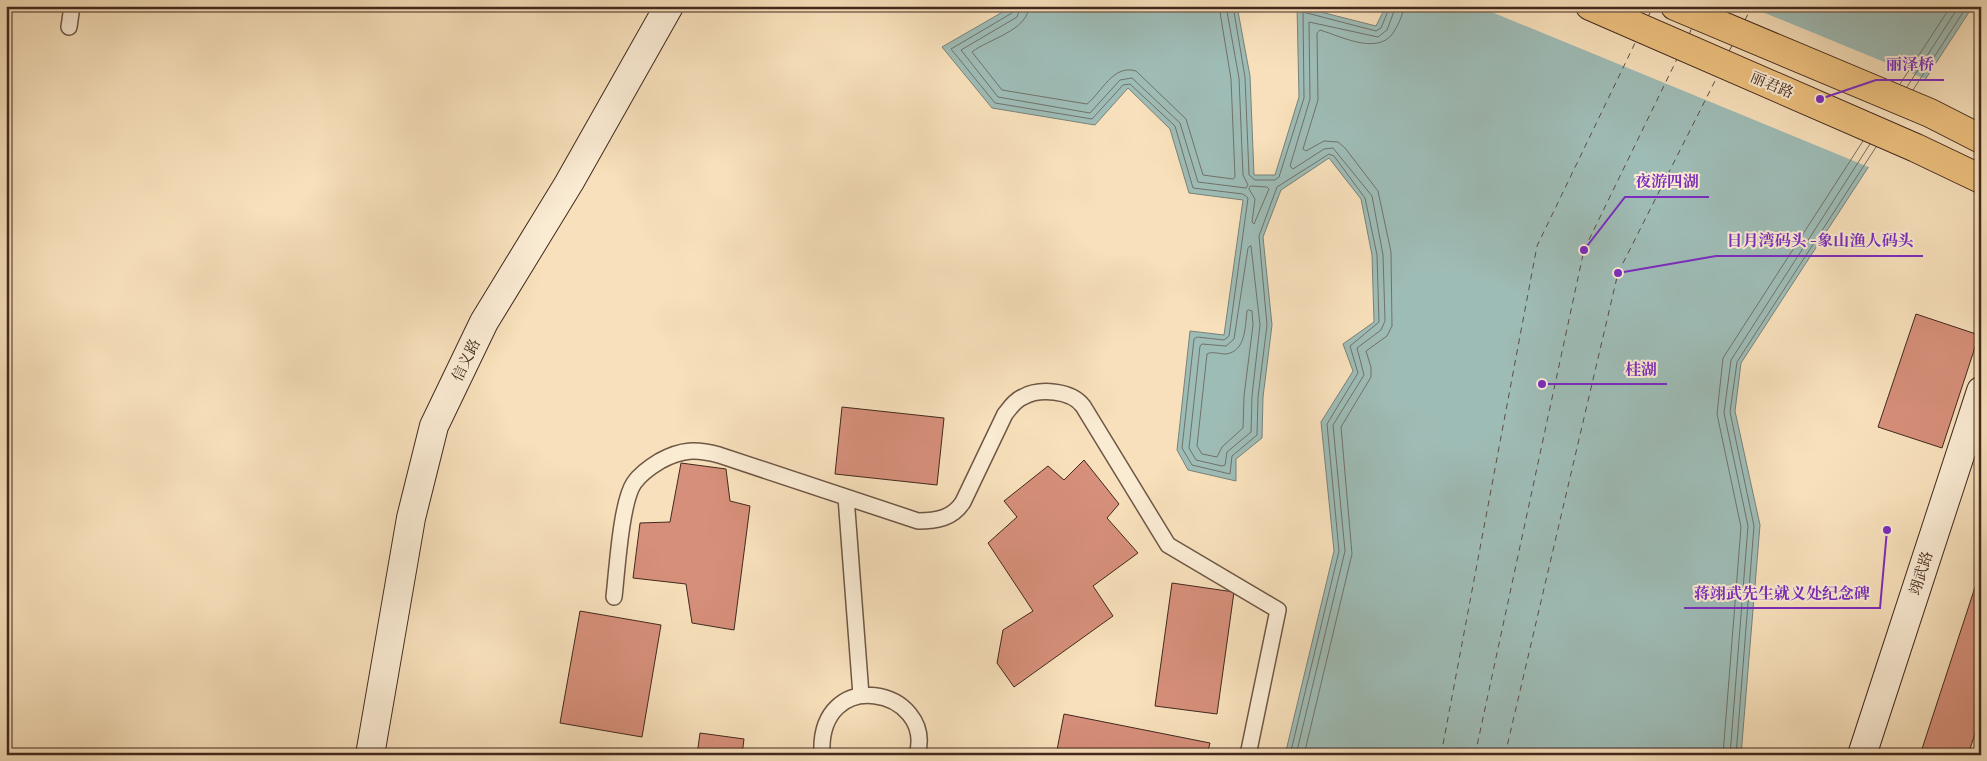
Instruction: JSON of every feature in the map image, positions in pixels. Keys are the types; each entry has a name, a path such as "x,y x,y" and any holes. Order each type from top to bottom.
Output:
{"main road":[{"name":"信义路","path":"370,755 411,518 434,426 484,322 569,183 669,6"},
{"name":"丽君路","path":"1590,6 1981,178"},
{"path":"1675,6 1930,113 1981,139"},
{"name":"翊武路","path":"1862,755 1981,391"}],"lane":[{"path":"69,27 72,6"},
{"path":"614,597 626,505 633,485 646,469 670,455 695,449 719,454 918,521 939,520 959,509 1005,414 1013,404 1023,397 1047,392 1066,395 1080,402 1168,545 1278,610 1248,755"},
{"path":"846,498 861,695"},
{"path":"822,755 821,738 825,723 834,710 846,701 861,695 877,695 892,699 904,709 914,721 918,736 917,755"}],"water":[{"path":"1013,6 1237,6 1250,76 1254,175 1275,175 1299,97 1297,6 1376,26 1386,6 1973,6 1741,363 1735,411 1760,525 1741,755 1285,755 1334,551 1321,422 1353,371 1343,344 1374,322 1372,255 1361,199 1329,158 1281,190 1263,237 1272,325 1263,397 1262,438 1236,459 1236,481 1188,470 1177,450 1190,331 1224,335 1243,200 1189,193 1170,129 1128,88 1095,125 992,108 942,47"}],"pier":[{"path":"1477,6 1748,6 1928,80 1871,168"}],"building":[{"path":"1916,314 1979,335 1942,448 1878,427"},
{"path":"842,407 944,418 937,485 835,474"},
{"path":"1084,460 1119,504 1107,518 1138,553 1093,586 1113,616 1014,687 997,663 1003,630 1033,611 988,543 1017,517 1004,501 1048,466 1064,480"},
{"path":"681,463 726,469 730,501 750,506 734,630 692,623 686,584 633,578 640,523 670,522"},
{"path":"1981,569 1981,715 1968,755 1920,755"},
{"path":"1172,583 1234,592 1217,714 1155,706"},
{"path":"580,611 661,625 642,737 560,723"},
{"path":"1064,714 1210,743 1207,755 1056,755"},
{"path":"700,733 744,739 742,755 697,755"}],"ferry route":[{"path":"1648,17 1653,6"},
{"path":"1745,20 1752,6"},
{"path":"1689,35 1692,27"},
{"path":"1441,755 1537,246 1636,41"},
{"path":"1729,51 1733,44"},
{"path":"1475,755 1584,250 1677,59"},
{"path":"1505,755 1618,273 1718,75"}],"place":[{"name":"丽泽桥","path":"1820,99"},
{"name":"夜游四湖","path":"1584,250"},
{"name":"日月湾码头 - 象山渔人码头","path":"1618,273"},
{"name":"桂湖","path":"1542,384"},
{"name":"蒋翊武先生就义处纪念碑","path":"1887,530"}]}
